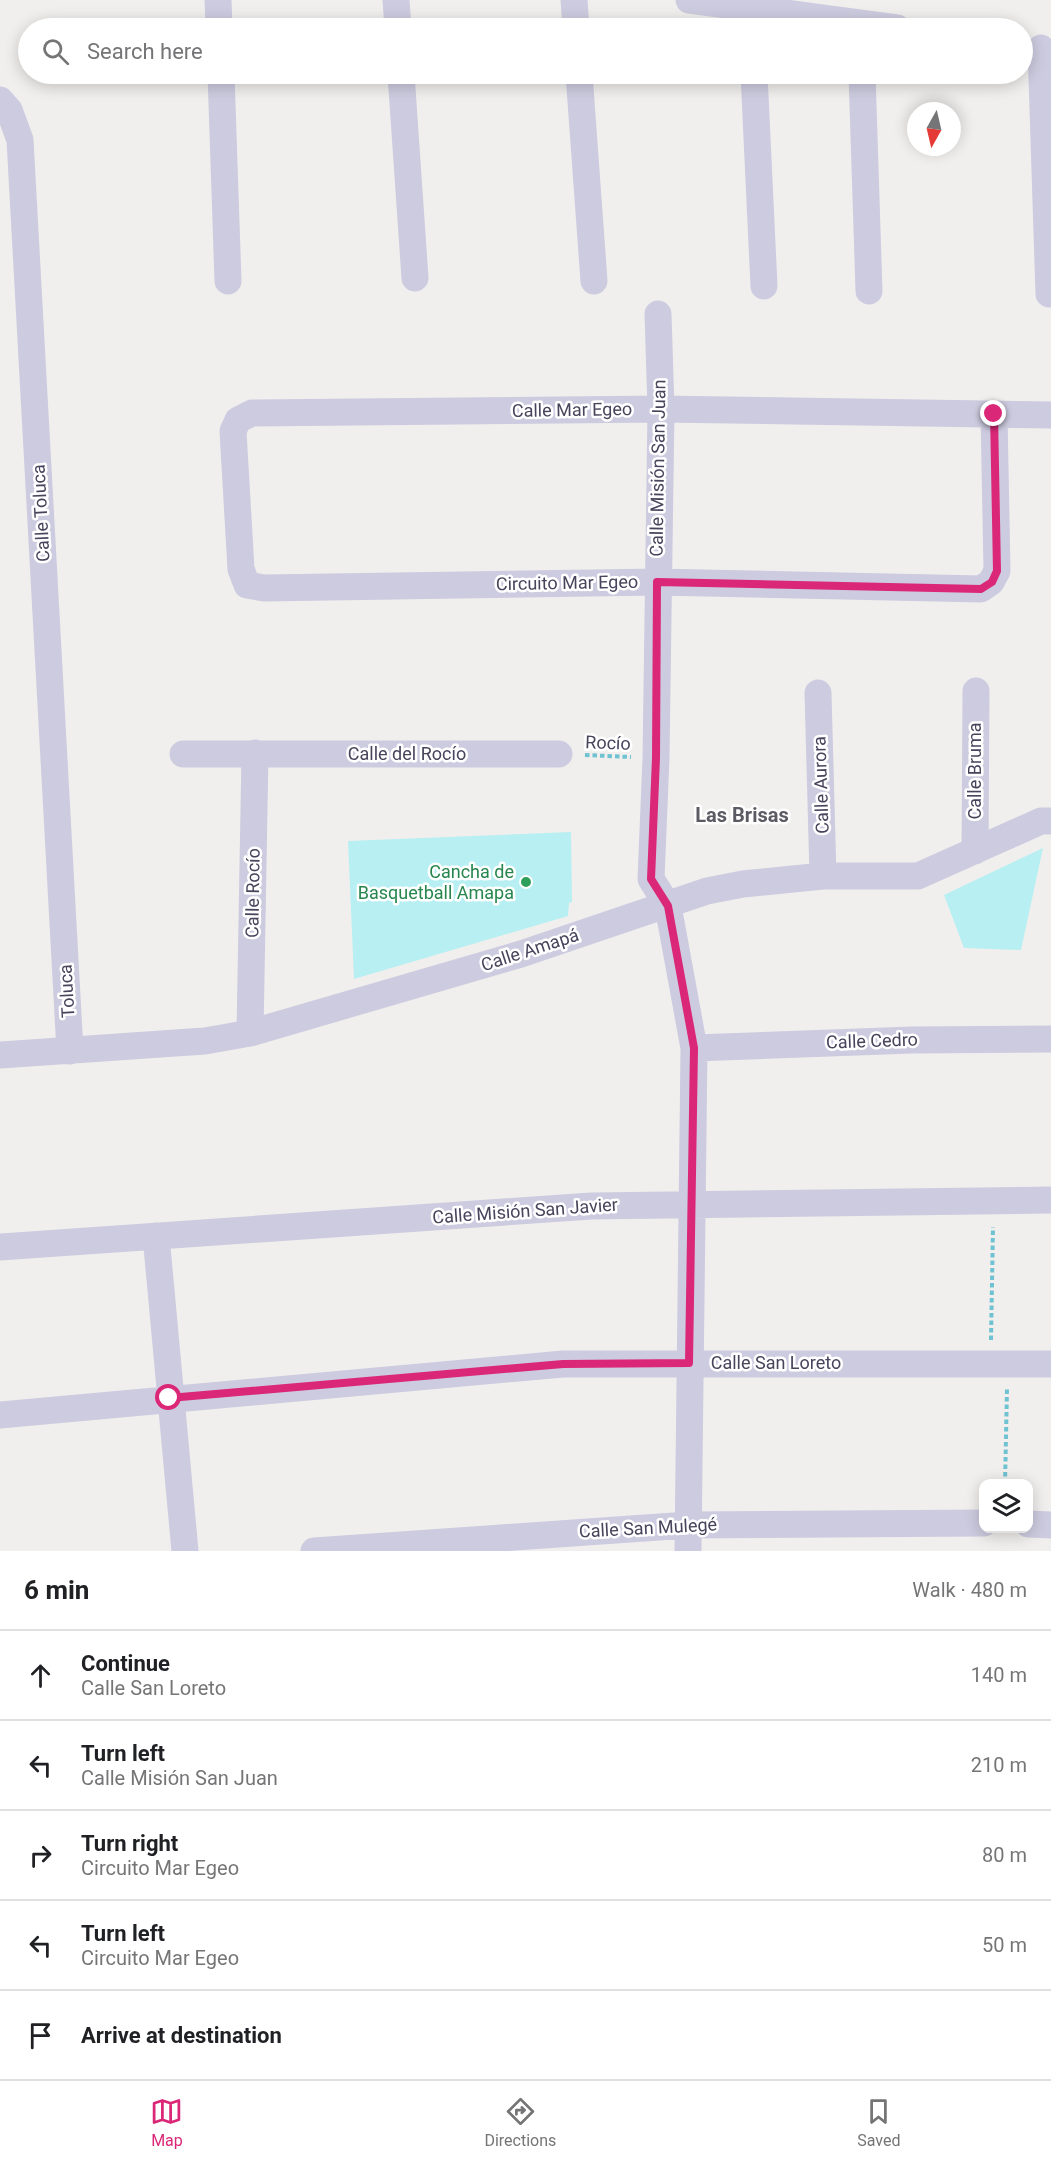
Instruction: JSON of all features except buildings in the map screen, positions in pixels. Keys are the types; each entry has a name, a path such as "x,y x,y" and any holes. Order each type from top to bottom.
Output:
{"street":[{"path":"218,0 219,18"},
{"path":"396,0 397,18"},
{"path":"574,0 575,18"},
{"path":"689,0 748,18"},
{"path":"1038,48 1049,294"},
{"path":"220,84 228,280"},
{"path":"402,84 415,278"},
{"path":"580,84 594,281"},
{"path":"754,84 764,286"},
{"path":"862,84 869,291"},
{"name":"Calle Toluca","path":"0,99 9,110 20,140 64,932"},
{"name":"Calle Misión San Juan","path":"658,315 661,409 656,758 651,879 668,906 694,1048 688,1538"},
{"name":"Calle Mar Egeo","path":"238,420 252,413 661,409 1051,416"},
{"name":"Circuito Mar Egeo","path":"238,420 233,430 241,569 247,585 264,588 657,582 981,589 992,582 997,571 994,414"},
{"name":"Calle Bruma","path":"975,851 976,691"},
{"name":"Calle Aurora","path":"818,693 823,876"},
{"name":"Calle Rocío","path":"250,1033 255,753"},
{"name":"Calle del Rocío","path":"183,754 559,754"},
{"name":"Calle Amapá","path":"0,1056 205,1041 250,1033 521,954 707,891 823,876 910,878 1041,821 1051,821"},
{"name":"Toluca","path":"64,932 70,1051"},
{"name":"Calle Cedro","path":"694,1048 912,1040 1051,1039"},
{"name":"Calle Misión San Javier","path":"0,1247 591,1206 1051,1200"},
{"path":"156,1236 169,1398 185,1551"},
{"name":"Calle San Loreto","path":"0,1414 563,1364 1051,1364"},
{"name":"Calle San Mulegé","path":"314,1551 688,1538 979,1523"},
{"path":"1033,1524 1051,1525"}],"path":[{"name":"Rocío","path":"559,754 656,758"},
{"path":"993,1200 1005,1479"}],"shaded area":[{"path":"571,832 572,902 569,903 568,916 354,979 348,841"},
{"path":"1043,848 1021,950 964,948 944,895"}],"place":[{"name":"Cancha de Basquetball Amapa","path":"526,882"}],"district":[{"name":"Las Brisas","path":"742,815"}],"route":[{"path":"169,1398 563,1364 689,1363 694,1048 668,906 651,879 656,758 657,582 981,589 992,582 997,571 994,414"}]}
